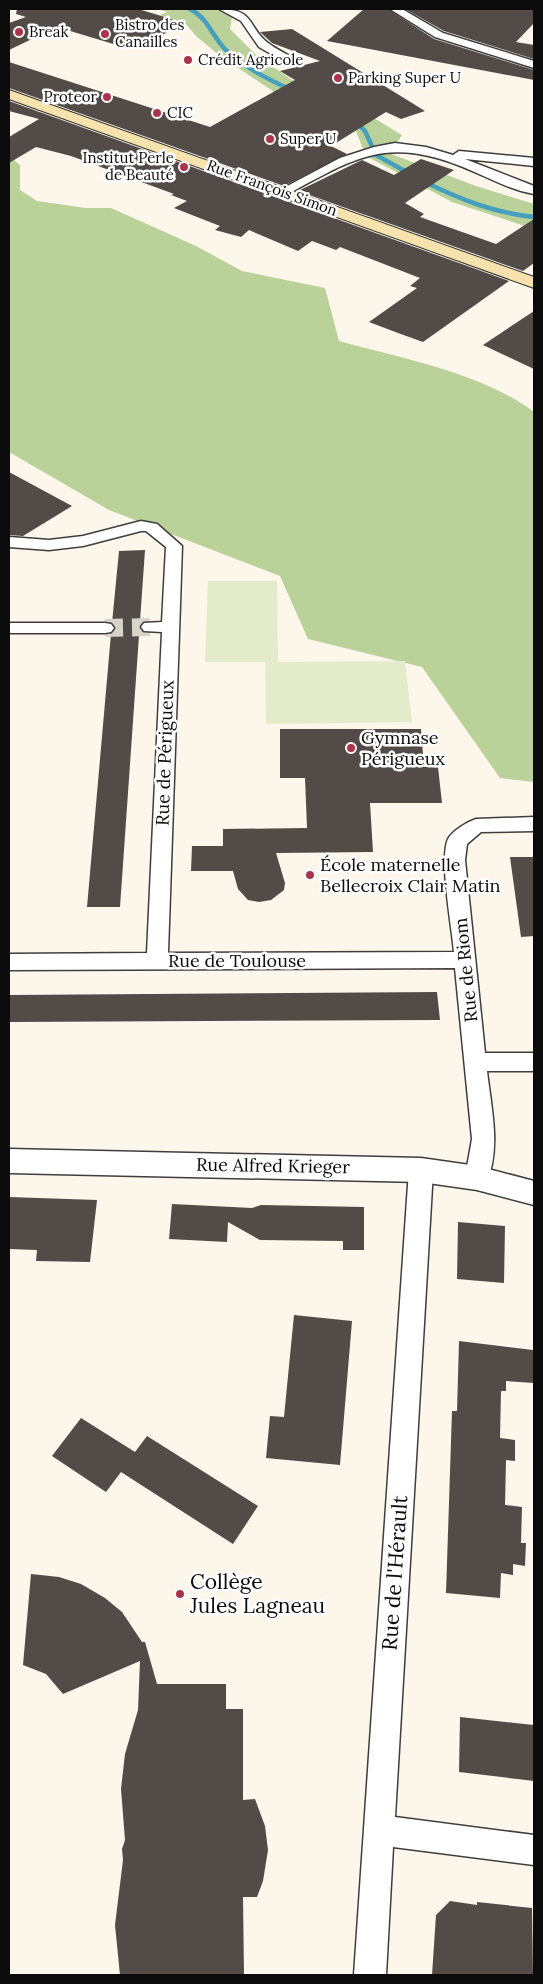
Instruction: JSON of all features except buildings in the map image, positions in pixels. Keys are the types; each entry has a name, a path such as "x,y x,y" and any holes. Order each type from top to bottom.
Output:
{"main road":[{"name":"Rue François Simon","path":"9,94 534,283"}],"street":[{"path":"224,9 245,18 264,45 289,60"},
{"path":"395,9 439,35 534,65"},
{"path":"282,192 340,162 360,154 410,147 444,155 523,188 534,190"},
{"path":"444,155 465,155 534,162"},
{"name":"Rue de Périgueux","path":"9,542 49,544 83,541 141,526 151,527 174,546 157,961"},
{"path":"150,627 171,627"},
{"path":"9,628 105,628"},
{"name":"Rue de Riom","path":"477,1178 483,1139 455,860 458,841 476,826 534,824"},
{"name":"Rue de Toulouse","path":"9,962 464,960"},
{"path":"475,1062 534,1062"},
{"name":"Rue Alfred Krieger","path":"9,1161 421,1170 477,1178 534,1193"},
{"name":"Rue de l'Hérault","path":"370,1975 421,1170"},
{"path":"379,1830 534,1850"}],"green space":[{"path":"157,9 215,9 232,17 230,29 256,55 298,84 349,103 402,135 398,141 383,146 391,154 476,186 534,204 534,229 452,202 366,156 355,129 274,92 219,55 197,37 185,23 160,15 167,12"},
{"path":"9,156 20,165 20,190 37,201 86,208 111,208 196,246 242,271 325,288 339,341 440,368 466,377 513,398 534,412 534,782 500,778 422,667 308,639 280,576 109,510 9,452"},
{"path":"208,581 277,581 278,662 405,661 412,722 266,724 265,662 205,662"}],"waterway":[{"path":"190,9 206,22 221,44 232,55 256,72 291,90"},
{"path":"355,121 365,131 376,155 410,174"},
{"path":"423,181 450,194 491,209 534,217"}],"tunnel":[{"path":"105,628 150,627"}],"place":[{"name":"Break","path":"19,32"},
{"name":"Bistro des Canailles","path":"105,34"},
{"name":"Crédit Agricole","path":"188,60"},
{"name":"Parking Super U","path":"338,78"},
{"name":"Proteor","path":"107,97"},
{"name":"CIC","path":"157,113"},
{"name":"Super U","path":"270,139"},
{"name":"Institut Perle de Beauté","path":"184,167"},
{"name":"Gymnase Périgueux","path":"351,748"},
{"name":"École maternelle Bellecroix Clair Matin","path":"310,875"},
{"name":"Collège Jules Lagneau","path":"180,1594"}]}
